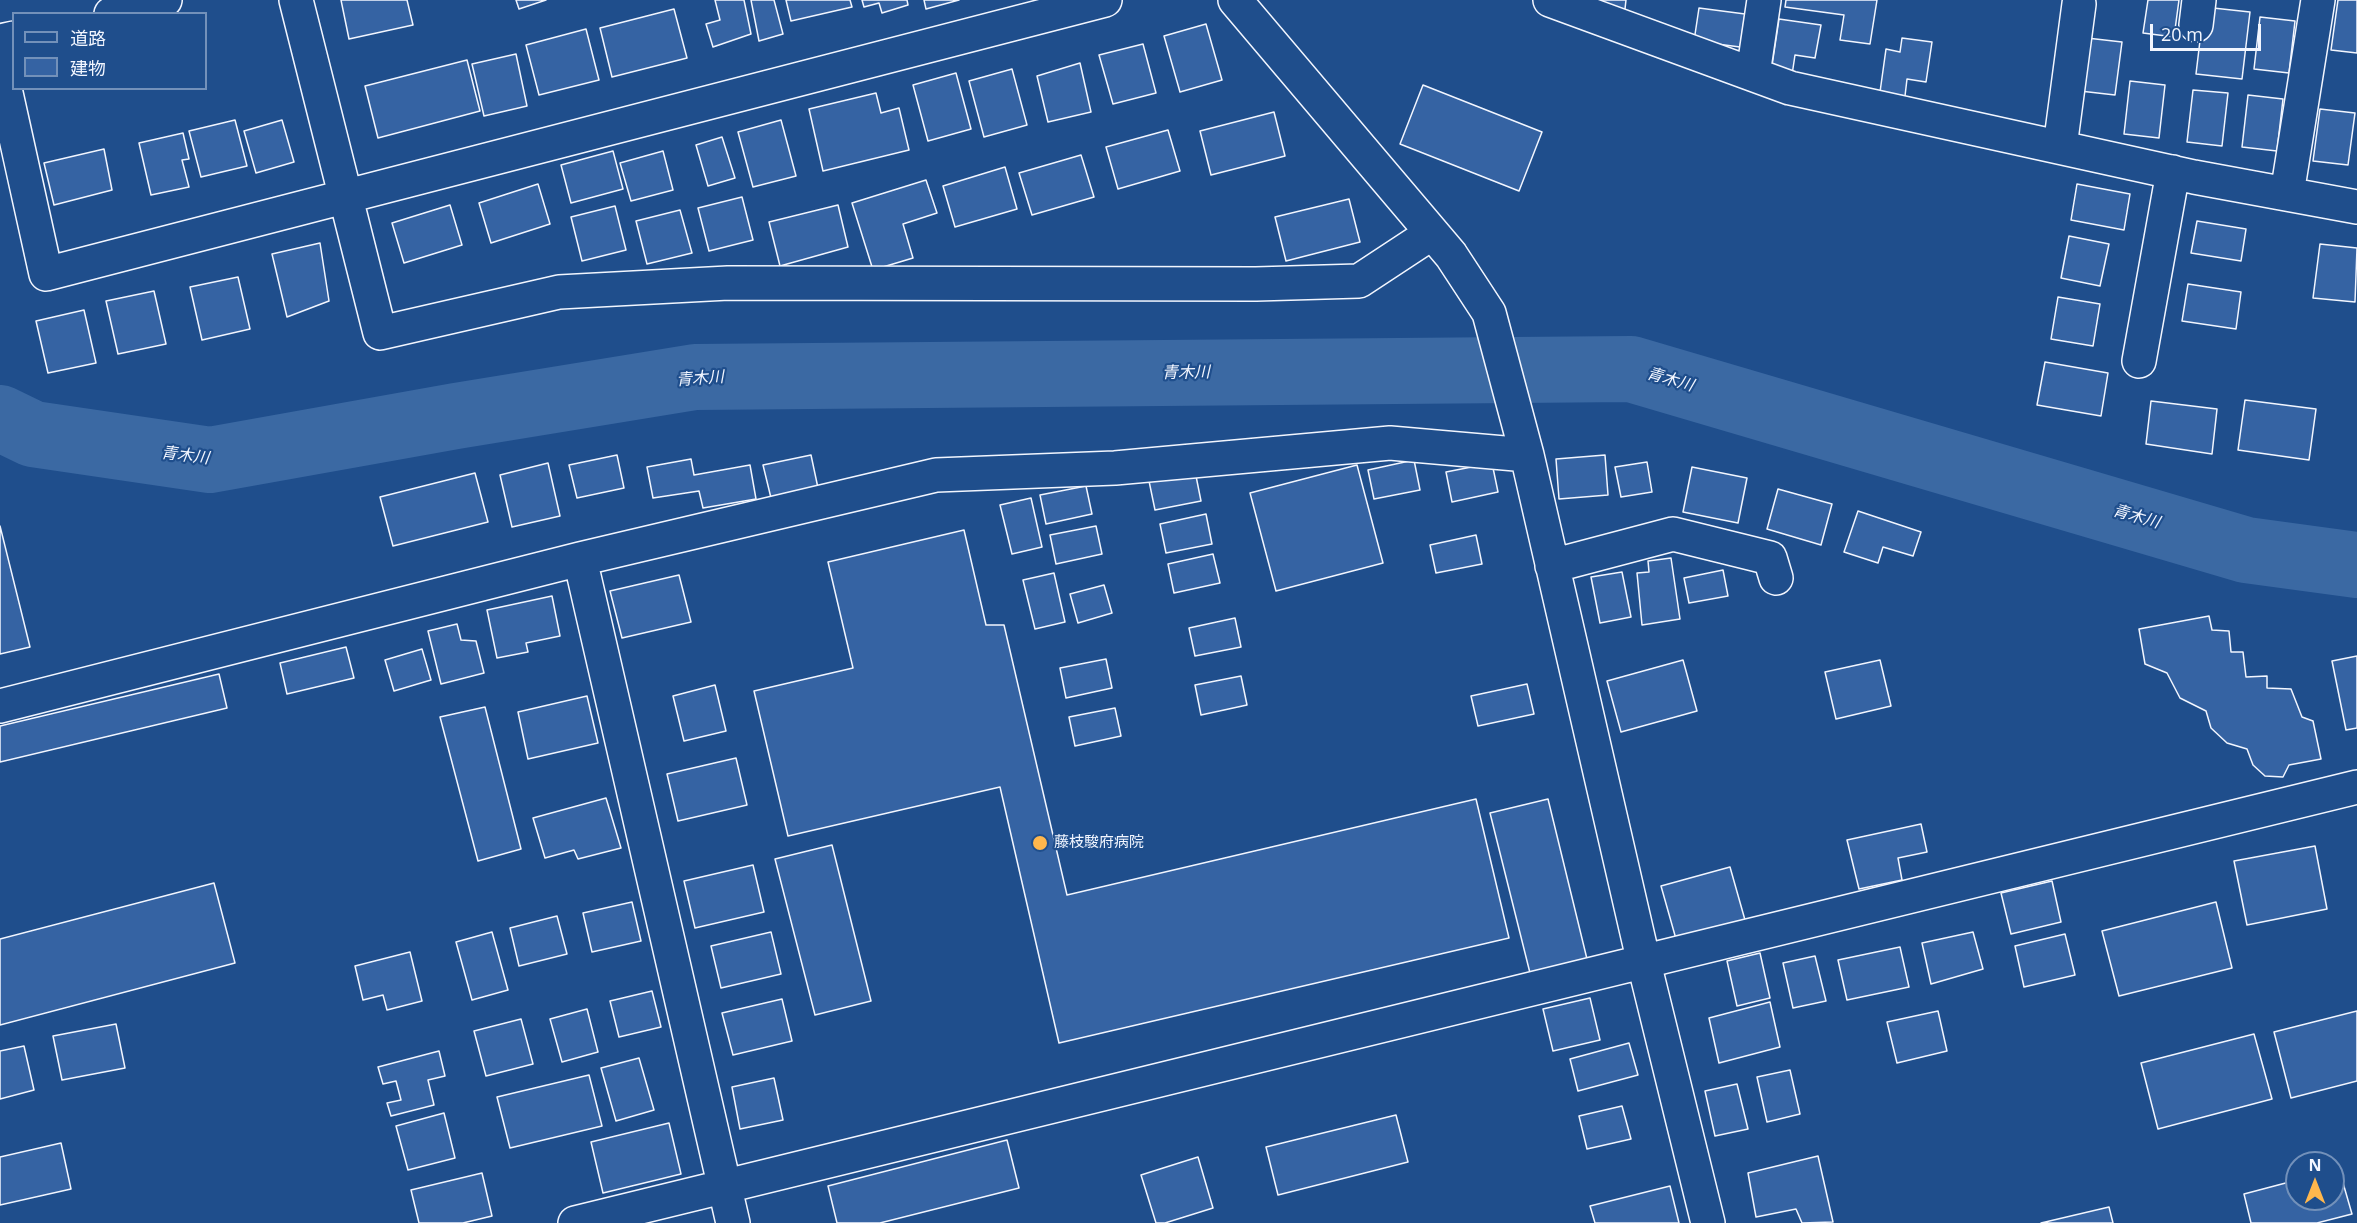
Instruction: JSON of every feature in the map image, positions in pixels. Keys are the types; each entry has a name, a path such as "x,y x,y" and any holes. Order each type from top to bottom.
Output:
{"street":[{"path":"119,12 165,0"},
{"path":"296,0 380,333 559,292 728,283 1256,284 1359,282 1432,233"},
{"path":"0,66 46,274 1105,0"},
{"path":"1235,0 1451,255 1489,313 1523,442 1644,963 1708,1223"},
{"path":"1550,0 1790,88 2173,172 2357,207"},
{"path":"1753,74 1764,0"},
{"path":"2287,194 2318,0"},
{"path":"2060,147 2079,4"},
{"path":"2139,361 2173,172"},
{"path":"0,706 580,559 936,474 1115,468 1390,442 1523,442"},
{"path":"1552,566 1673,534 1770,558 1776,578"},
{"path":"580,559 733,1223"},
{"path":"574,1223 2357,787"}],"building":[{"path":"341,0 407,0 413,25 349,39"},
{"path":"516,0 546,0 519,9"},
{"path":"715,0 744,0 751,34 713,47 706,24 720,20"},
{"path":"751,0 774,0 783,34 759,41"},
{"path":"786,0 850,0 852,7 791,21"},
{"path":"862,0 907,0 908,5 882,13 879,3 864,7"},
{"path":"924,0 959,0 926,9"},
{"path":"1587,0 1626,0 1625,9 1587,4"},
{"path":"1786,0 1877,0 1870,44 1840,40 1844,15 1785,7"},
{"path":"2148,0 2179,0 2174,37 2143,33"},
{"path":"2338,0 2357,0 2357,53 2331,50"},
{"path":"2204,7 2250,12 2242,79 2196,74"},
{"path":"1699,8 1745,14 1740,47 1694,41"},
{"path":"674,9 687,58 612,77 600,28"},
{"path":"2260,17 2295,21 2289,73 2254,69"},
{"path":"1779,19 1821,25 1815,58 1795,55 1792,75 1771,72"},
{"path":"1206,24 1222,80 1180,92 1164,36"},
{"path":"586,29 599,80 539,95 526,45"},
{"path":"1902,38 1932,42 1926,82 1907,79 1905,96 1880,92 1886,49 1900,52"},
{"path":"2087,38 2122,42 2115,95 2080,91"},
{"path":"1143,44 1156,93 1113,104 1099,55"},
{"path":"516,54 527,106 484,116 472,64"},
{"path":"467,60 480,111 378,138 365,86"},
{"path":"1080,63 1091,112 1048,122 1037,76"},
{"path":"1012,69 1027,125 984,137 969,81"},
{"path":"956,73 971,129 928,141 913,85"},
{"path":"2130,81 2165,85 2159,138 2124,134"},
{"path":"1423,85 1542,132 1519,191 1400,144"},
{"path":"2193,90 2228,93 2222,146 2187,142"},
{"path":"876,93 881,113 899,108 909,150 823,171 809,109"},
{"path":"2248,95 2283,99 2277,151 2242,147"},
{"path":"2320,109 2355,113 2348,165 2313,161"},
{"path":"1274,112 1285,156 1211,175 1200,131"},
{"path":"235,120 247,166 201,177 189,131"},
{"path":"282,120 294,162 256,173 244,131"},
{"path":"781,120 796,176 753,187 738,132"},
{"path":"1168,130 1180,171 1118,189 1106,147"},
{"path":"183,133 189,159 182,160 189,187 151,195 139,143"},
{"path":"722,137 735,178 708,186 696,145"},
{"path":"104,149 112,190 54,205 44,163"},
{"path":"613,151 623,189 571,203 561,165"},
{"path":"663,151 673,190 631,201 620,163"},
{"path":"1081,155 1094,197 1032,215 1019,173"},
{"path":"1005,167 1017,209 955,227 943,186"},
{"path":"926,180 937,213 903,224 913,258 873,270 852,203"},
{"path":"538,184 550,224 491,243 479,203"},
{"path":"2077,184 2130,194 2124,230 2071,220"},
{"path":"742,197 753,240 709,251 698,208"},
{"path":"1349,199 1360,242 1286,261 1275,217"},
{"path":"450,205 462,245 404,263 392,223"},
{"path":"838,205 848,247 780,266 769,222"},
{"path":"615,206 626,250 582,261 571,217"},
{"path":"680,210 692,253 647,264 636,221"},
{"path":"2197,221 2246,229 2241,261 2191,253"},
{"path":"2069,236 2109,244 2100,286 2061,278"},
{"path":"320,243 329,301 287,317 272,254"},
{"path":"2320,244 2357,248 2355,302 2313,298"},
{"path":"238,277 250,329 202,340 190,287"},
{"path":"2188,284 2241,292 2236,329 2182,321"},
{"path":"154,291 166,344 118,354 106,301"},
{"path":"2058,297 2100,304 2093,346 2051,339"},
{"path":"84,310 96,363 48,373 36,321"},
{"path":"2045,362 2108,373 2101,416 2037,405"},
{"path":"2245,400 2316,409 2309,460 2238,450"},
{"path":"2151,401 2217,409 2212,454 2146,444"},
{"path":"617,455 624,488 577,498 569,465"},
{"path":"811,455 818,488 771,498 763,465"},
{"path":"1605,455 1608,495 1559,499 1556,459"},
{"path":"691,459 694,475 750,465 756,499 703,508 699,491 653,498 647,467"},
{"path":"1414,460 1420,490 1374,499 1368,470"},
{"path":"1647,462 1652,492 1621,497 1615,467"},
{"path":"548,463 560,516 512,527 500,475"},
{"path":"1492,463 1498,492 1452,502 1446,472"},
{"path":"1357,465 1383,563 1276,591 1250,493"},
{"path":"1692,467 1747,478 1738,523 1683,512"},
{"path":"1195,471 1201,501 1155,510 1149,481"},
{"path":"475,473 488,522 393,546 380,497"},
{"path":"1086,486 1092,514 1046,524 1040,495"},
{"path":"1778,489 1832,504 1821,545 1767,529"},
{"path":"1031,498 1042,547 1012,554 1000,505"},
{"path":"1858,511 1921,532 1913,556 1883,547 1878,563 1844,552"},
{"path":"1206,514 1212,544 1166,553 1160,524"},
{"path":"0,526 30,647 0,654"},
{"path":"1096,526 1102,554 1056,564 1050,535"},
{"path":"964,530 986,625 1004,625 1067,895 1476,799 1509,938 1059,1043 1000,787 788,836 754,691 853,668 828,562"},
{"path":"1476,535 1482,564 1436,573 1430,545"},
{"path":"1213,554 1220,583 1174,593 1168,564"},
{"path":"1671,558 1680,619 1642,625 1637,573 1649,572 1648,561"},
{"path":"1723,570 1728,596 1689,603 1684,578"},
{"path":"1622,572 1631,617 1600,623 1591,577"},
{"path":"1054,573 1065,622 1035,629 1023,580"},
{"path":"679,575 691,622 622,638 610,591"},
{"path":"1104,585 1112,613 1078,623 1070,594"},
{"path":"552,596 560,636 526,643 528,652 497,658 487,610"},
{"path":"2209,616 2212,630 2229,631 2231,652 2243,652 2246,677 2267,676 2267,688 2291,689 2302,717 2313,721 2321,759 2289,765 2283,777 2265,776 2253,765 2247,749 2227,743 2211,728 2206,711 2180,698 2167,673 2145,664 2139,629"},
{"path":"1235,618 1241,647 1195,656 1189,628"},
{"path":"457,624 461,640 476,641 484,673 441,684 428,631"},
{"path":"346,647 354,678 287,694 280,663"},
{"path":"422,649 431,680 394,691 385,660"},
{"path":"2357,656 2357,728 2346,730 2332,661"},
{"path":"1106,659 1112,688 1066,698 1060,668"},
{"path":"1683,660 1697,711 1621,732 1607,681"},
{"path":"1880,660 1891,706 1836,719 1825,672"},
{"path":"219,674 227,708 0,762 0,726"},
{"path":"1241,676 1247,705 1201,715 1195,685"},
{"path":"1527,684 1534,714 1478,726 1471,696"},
{"path":"715,685 726,731 684,741 673,696"},
{"path":"587,696 598,743 528,759 518,712"},
{"path":"485,707 521,849 478,861 440,717"},
{"path":"1115,708 1121,736 1075,746 1069,717"},
{"path":"736,758 747,805 678,821 667,774"},
{"path":"606,798 621,848 578,859 574,850 545,858 533,818"},
{"path":"1548,799 1587,959 1530,973 1490,813"},
{"path":"1921,824 1927,852 1898,858 1902,880 1859,889 1847,840"},
{"path":"832,845 871,1001 815,1015 775,859"},
{"path":"2315,846 2327,909 2247,925 2234,861"},
{"path":"753,865 764,912 695,928 684,881"},
{"path":"1730,867 1745,920 1676,939 1661,886"},
{"path":"2052,881 2061,922 2011,934 2001,893"},
{"path":"214,883 235,963 0,1025 0,939"},
{"path":"632,902 641,941 592,952 583,913"},
{"path":"2216,902 2232,968 2119,996 2102,931"},
{"path":"557,916 567,954 519,966 510,928"},
{"path":"492,932 508,990 472,1000 456,942"},
{"path":"771,932 781,974 721,988 711,946"},
{"path":"1973,932 1983,969 1931,984 1922,943"},
{"path":"2065,934 2075,975 2024,987 2015,946"},
{"path":"1900,947 1909,987 1847,1000 1838,960"},
{"path":"410,952 422,1001 387,1010 383,995 363,1000 355,966"},
{"path":"1760,953 1770,998 1737,1006 1727,961"},
{"path":"1815,956 1826,1001 1793,1008 1783,963"},
{"path":"652,991 661,1027 619,1037 610,1001"},
{"path":"1590,998 1600,1040 1553,1051 1543,1009"},
{"path":"782,999 792,1041 733,1055 722,1013"},
{"path":"1770,1002 1780,1047 1719,1063 1709,1018"},
{"path":"587,1009 598,1052 562,1062 550,1019"},
{"path":"1938,1011 1947,1051 1897,1063 1887,1022"},
{"path":"2357,1011 2357,1081 2291,1098 2274,1032"},
{"path":"521,1019 533,1064 486,1076 474,1031"},
{"path":"116,1024 125,1068 62,1080 53,1036"},
{"path":"2254,1034 2272,1099 2158,1129 2141,1063"},
{"path":"1629,1043 1638,1075 1578,1091 1570,1059"},
{"path":"24,1046 34,1090 0,1099 0,1051"},
{"path":"439,1051 445,1076 428,1080 434,1105 391,1116 387,1103 401,1100 396,1081 383,1084 378,1067"},
{"path":"639,1058 654,1110 616,1121 601,1068"},
{"path":"1790,1070 1800,1114 1767,1122 1757,1077"},
{"path":"589,1075 602,1126 510,1148 497,1097"},
{"path":"774,1078 783,1120 740,1129 732,1087"},
{"path":"1737,1084 1748,1129 1715,1136 1705,1091"},
{"path":"1622,1106 1631,1139 1587,1149 1579,1116"},
{"path":"444,1113 455,1158 408,1170 396,1126"},
{"path":"1396,1115 1408,1162 1278,1195 1266,1147"},
{"path":"669,1123 681,1174 603,1193 591,1142"},
{"path":"1007,1140 1019,1188 880,1223 837,1223 828,1186"},
{"path":"61,1143 71,1189 0,1205 0,1157"},
{"path":"1818,1156 1833,1222 1802,1223 1796,1209 1756,1217 1748,1173"},
{"path":"1198,1157 1213,1208 1165,1223 1156,1223 1141,1175"},
{"path":"482,1173 492,1216 463,1223 419,1223 411,1190"},
{"path":"2285,1183 2285,1211 2345,1211 2345,1190 2352,1214 2317,1223 2251,1223 2244,1194"},
{"path":"1670,1186 1679,1223 1595,1223 1590,1206"},
{"path":"2109,1207 2113,1223 2041,1223"}],"waterway":[{"name":"青木川","path":"0,418 33,434 210,460 456,416 695,377 1631,369 2246,550 2357,565"}],"place":[{"name":"藤枝駿府病院","path":"1040,843"}]}
